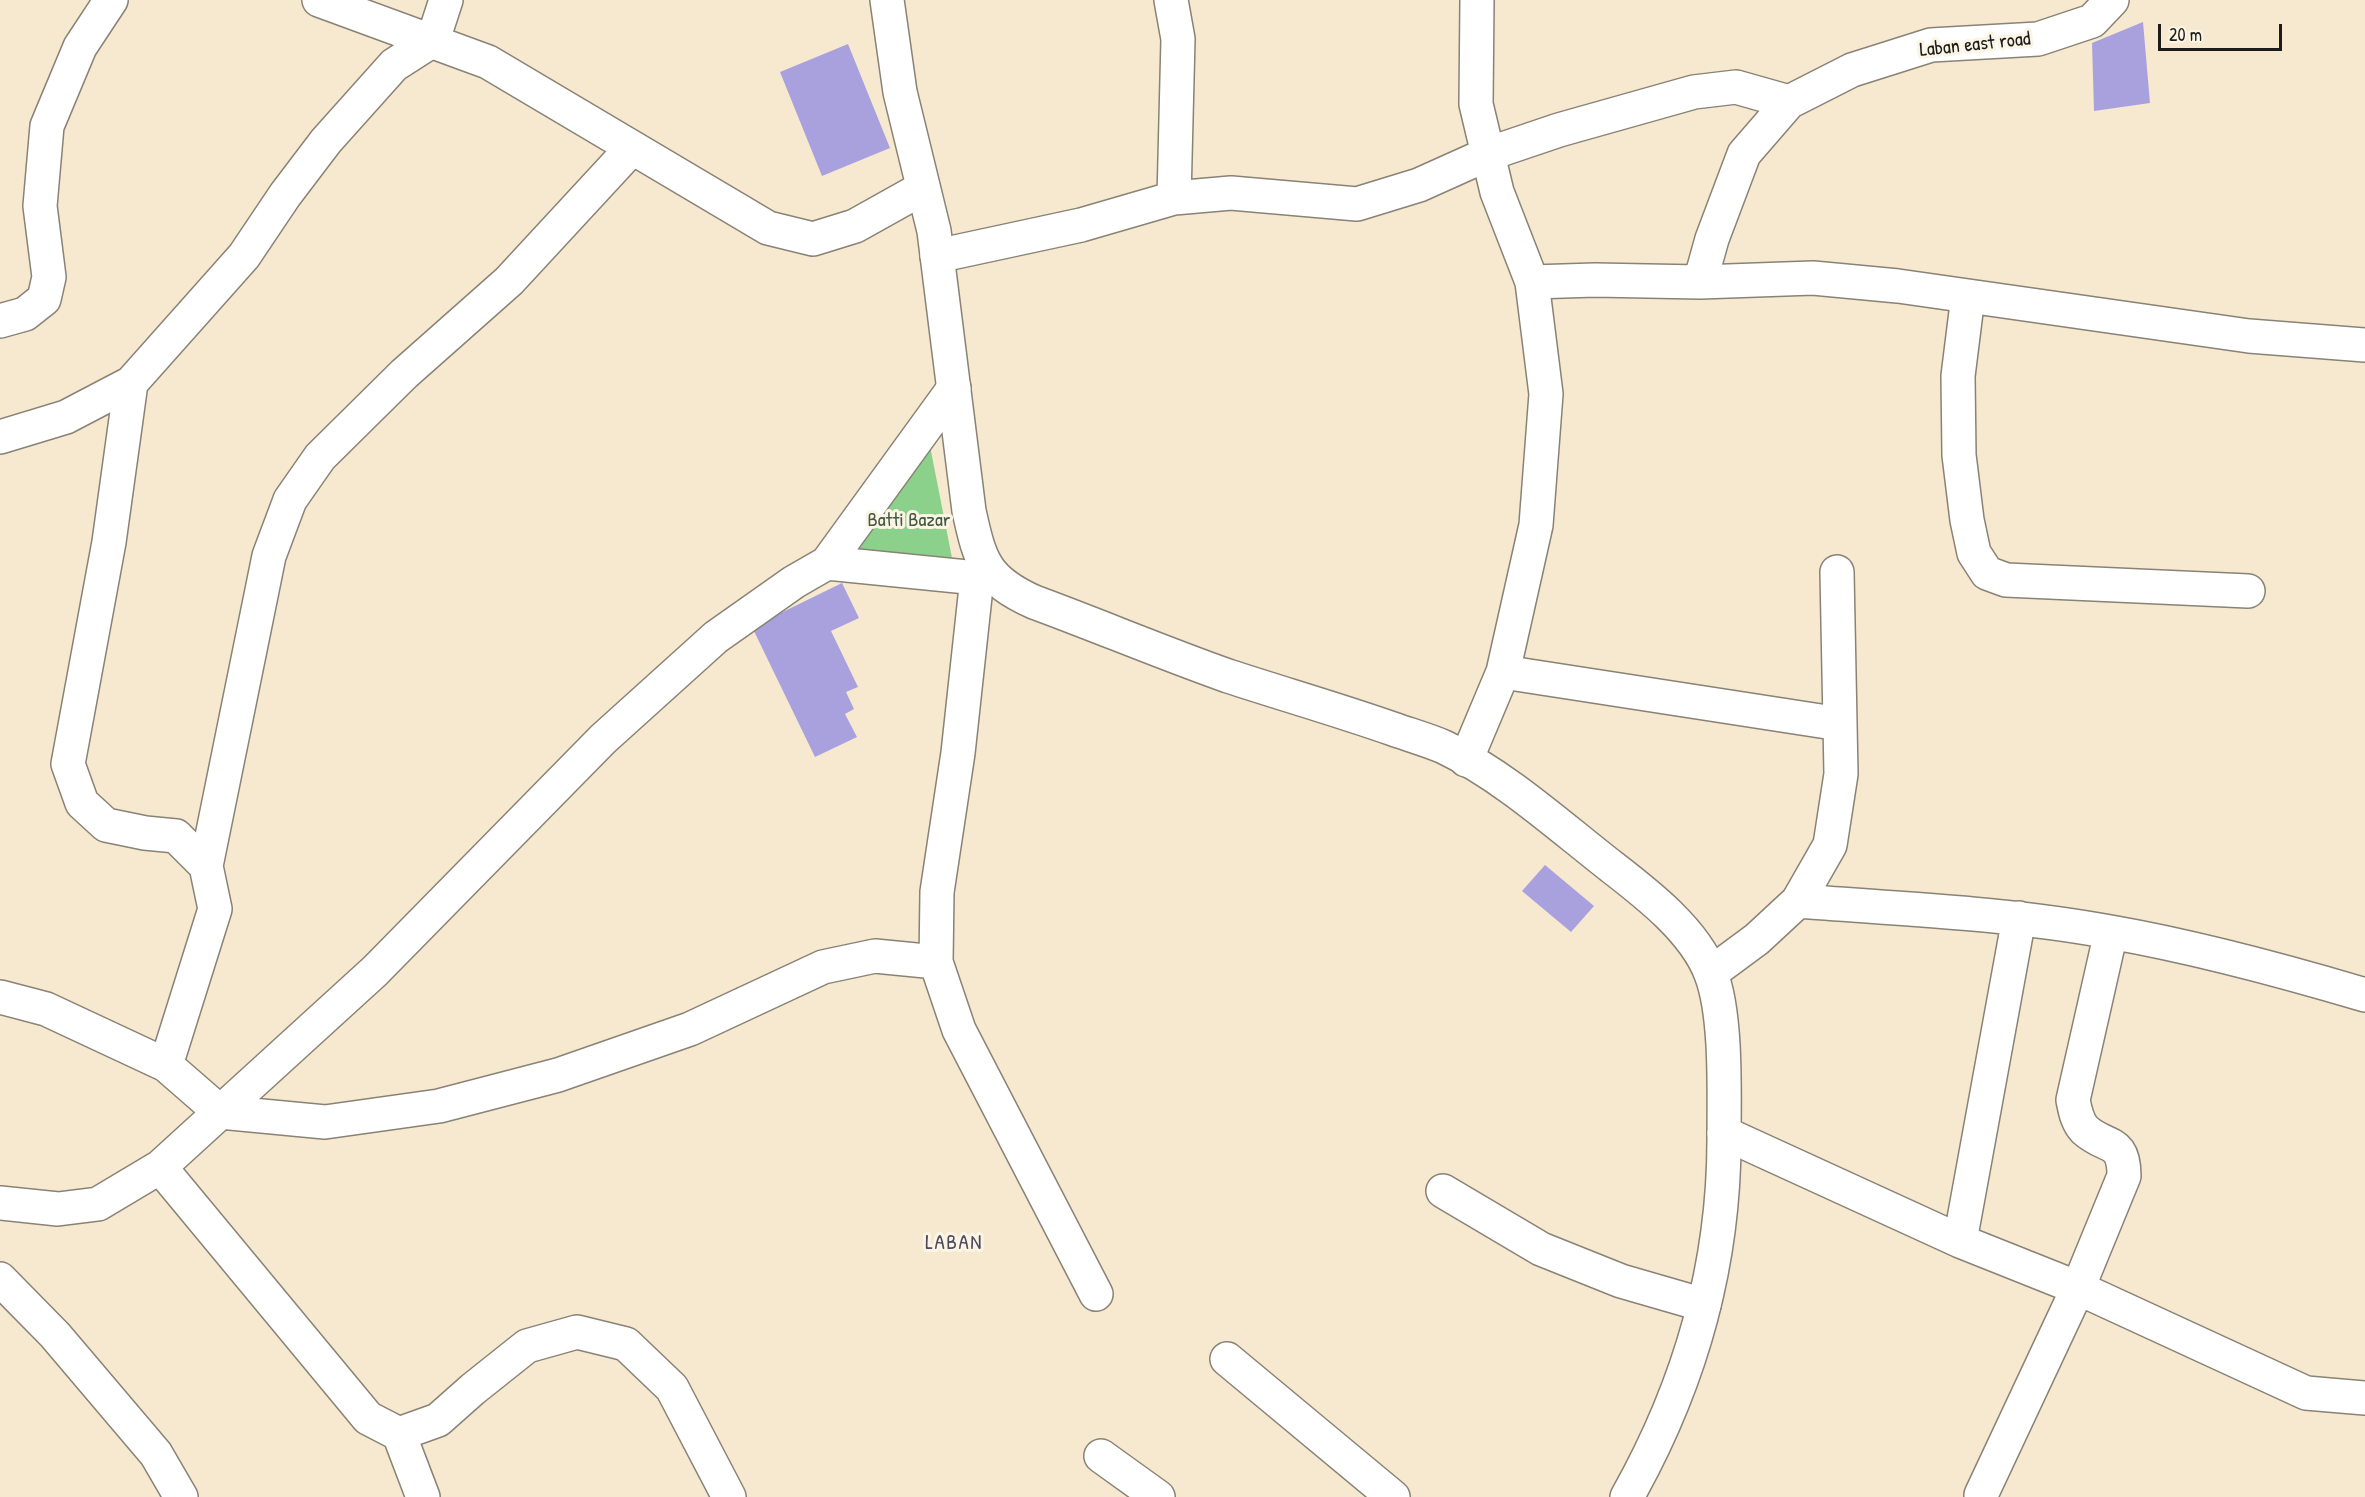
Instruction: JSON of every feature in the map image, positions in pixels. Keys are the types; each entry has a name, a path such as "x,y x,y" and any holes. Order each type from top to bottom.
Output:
{"street":[{"path":"0,321 25,314 44,299 49,277 40,206 47,126 80,47 111,0"},
{"path":"319,0 488,62 768,228 813,238 855,226 923,188"},
{"path":"0,436 66,417 131,383 244,256 285,195 326,141 394,65 433,40 446,0"},
{"path":"887,0 900,92 934,231 969,511 976,545 985,566 937,892 936,962 959,1030 1096,1294"},
{"path":"1171,0 1178,39 1174,198"},
{"path":"1466,760 1503,672 1536,525 1546,394 1532,282 1497,192 1476,104 1477,0"},
{"name":"Laban east road","path":"1700,282 1712,239 1744,154 1790,102 1852,70 1931,45 2038,39 2092,21 2112,0"},
{"path":"937,256 1081,225 1174,198 1231,193 1357,204 1419,185 1488,154 1609,115 1694,92 1736,87 1790,102"},
{"path":"166,1065 215,909 206,866 269,556 290,500 320,457 404,374 509,281 632,148"},
{"path":"1532,282 1595,280 1700,282 1813,278 1968,296 2249,336 2365,345"},
{"path":"1968,296 1958,376 1959,455 1974,553 1986,573 2007,580 2248,591"},
{"path":"131,383 109,542 68,764 82,803 106,825 145,833 176,836 206,866"},
{"path":"0,1203 58,1209 98,1204 160,1167 375,971 603,739 716,637 794,582 827,563 954,388"},
{"path":"827,563 985,576 1034,602 1228,676 1330,707 1443,747 1505,782 1634,884 1669,915 1699,949 1711,973 1718,1001 1721,1037 1724,1165 1711,1277 1675,1400 1627,1497"},
{"path":"1711,973 1757,939 1798,901 1830,845 1841,774 1837,572"},
{"path":"1503,672 1840,724"},
{"path":"1798,901 2019,918 2111,932 2282,970 2365,995"},
{"path":"1960,1241 2019,918"},
{"path":"1981,1495 2078,1288 2124,1176 2124,1160 2116,1147 2085,1130 2076,1116 2073,1100 2111,932"},
{"path":"0,997 46,1009 166,1065 220,1112 325,1122 439,1107 558,1075 690,1029 823,967 875,956 936,962"},
{"path":"1724,1133 1960,1241 2078,1288 2306,1392 2365,1398"},
{"path":"160,1167 368,1418 399,1434 423,1497"},
{"path":"1443,1191 1541,1249 1621,1281 1704,1305"},
{"path":"0,1279 55,1335 156,1454 180,1497"},
{"path":"399,1434 438,1420 526,1346 577,1332 626,1344 672,1388 729,1497"},
{"path":"1227,1359 1393,1497"},
{"path":"1101,1456 1158,1497"}],"green space":[{"name":"Batti Bazar","path":"928,436 953,563 845,550"}],"building":[{"path":"2143,22 2150,103 2094,111 2092,43"},
{"path":"848,44 890,148 822,176 780,72"},
{"path":"842,583 859,618 831,631 858,687 846,692 854,709 845,714 857,737 815,757 752,627"},
{"path":"1545,865 1594,906 1571,932 1522,891"}],"district":[{"name":"LABAN","path":"954,1243"}]}
